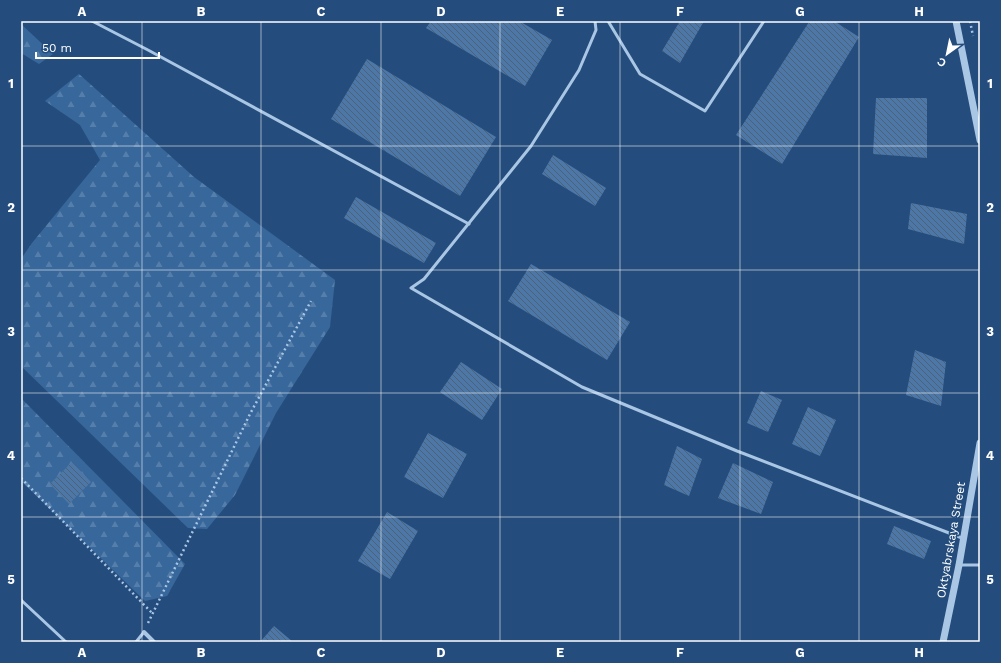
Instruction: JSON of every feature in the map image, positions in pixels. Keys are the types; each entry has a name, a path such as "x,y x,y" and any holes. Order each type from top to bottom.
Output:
{"street":[{"path":"956,21 980,140"},
{"name":"Oktyabrskaya Street","path":"943,642 959,565 962,538 980,443"},
{"path":"144,632 154,642"}],"lane":[{"path":"92,21 468,224"},
{"path":"595,21 596,30 579,70 531,146 424,279 411,288 582,387 737,451 962,538"},
{"path":"608,21 640,74 705,111 764,21"},
{"path":"959,565 980,565"},
{"path":"21,600 66,642"},
{"path":"136,642 144,632"}],"path":[{"path":"144,632 250,414 311,301"},
{"path":"21,478 153,614"}],"green space":[{"path":"21,24 53,54 39,64 21,53"},
{"path":"79,74 194,177 335,280 330,327 276,413 235,495 207,529 188,528 21,366 21,259 32,243 100,160 80,125 45,101"},
{"path":"21,398 185,564 167,596 145,601 21,481"}],"building":[{"path":"431,21 519,21 552,40 525,86 426,28"},
{"path":"680,21 704,21 680,63 662,51"},
{"path":"806,21 834,21 859,37 782,164 736,135 809,22"},
{"path":"367,59 496,137 460,196 331,119"},
{"path":"876,98 927,98 927,158 873,154"},
{"path":"553,155 606,188 595,206 542,174"},
{"path":"356,197 436,243 424,263 344,218"},
{"path":"911,203 967,214 964,244 908,229"},
{"path":"531,264 630,322 607,360 508,301"},
{"path":"915,350 946,362 941,406 906,395"},
{"path":"461,362 502,389 482,420 440,392"},
{"path":"761,391 782,400 768,432 747,423"},
{"path":"808,407 836,420 820,456 792,444"},
{"path":"428,433 467,454 443,498 404,477"},
{"path":"677,446 702,459 689,496 664,485"},
{"path":"72,462 91,482 69,504 50,484"},
{"path":"733,463 773,482 761,514 718,498"},
{"path":"387,512 418,531 390,579 358,561"},
{"path":"894,526 931,541 924,559 887,544"},
{"path":"274,626 293,642 260,642"}]}
